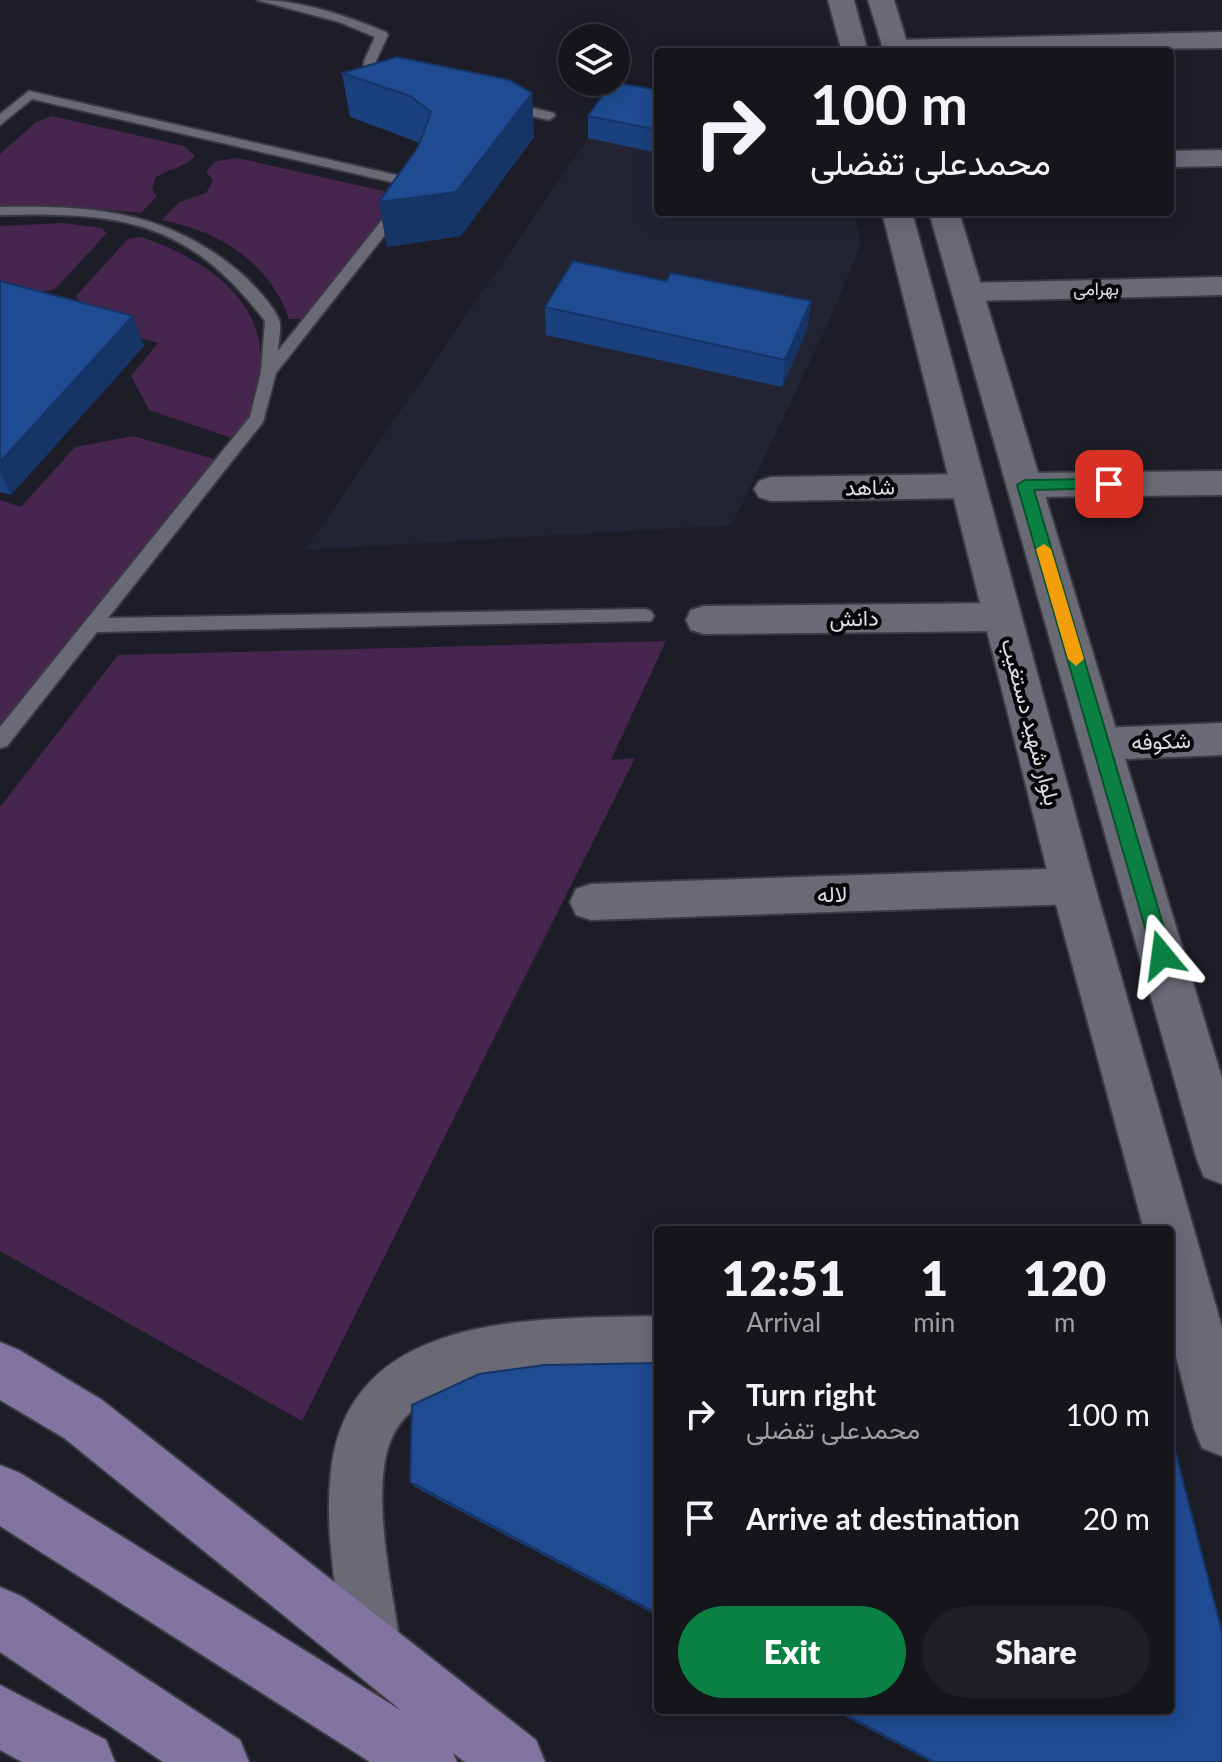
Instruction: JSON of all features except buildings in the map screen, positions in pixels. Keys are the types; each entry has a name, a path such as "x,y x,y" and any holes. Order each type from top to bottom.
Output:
{"main road":[{"path":"0,1369 83,1419 514,1762"},
{"path":"0,1493 426,1762"},
{"path":"0,1617 218,1762"},
{"path":"0,1716 84,1762"}],"street":[{"path":"841,0 854,48"},
{"path":"881,0 895,48"},
{"path":"961,48 1222,40"},
{"path":"1174,159 1222,158"},
{"name":"بلوار شهید دستغیب","path":"898,216 1073,886 1169,1226"},
{"path":"945,216 1101,744 1210,1075 1222,1160"},
{"name":"بهرامی","path":"970,292 1222,286"},
{"path":"969,486 1222,483"},
{"name":"شاهد","path":"771,489 969,486"},
{"name":"دانش","path":"704,620 1003,617"},
{"name":"شکوفه","path":"1101,744 1222,739"},
{"name":"لاله","path":"591,902 1073,886"},
{"name":"بلوار شهید دستغیب","path":"1174,1261 1182,1320 1222,1428"},
{"path":"372,1649 358,1517 358,1472 362,1447 373,1420 391,1394 414,1374 457,1358 499,1349 654,1342"}],"lane":[{"path":"263,0 343,19 382,35 370,61 369,78 392,87"},
{"path":"0,121 29,95 418,184 269,372"},
{"path":"496,104 549,116"},
{"path":"0,211 56,209 114,214 151,222 193,243 238,278 272,321 269,372 257,418 0,741"},
{"path":"92,625 645,616"}],"shaded area":[{"path":"617,96 654,103 654,216 854,216 861,244 828,324 732,525 305,550"},
{"path":"52,116 184,146 195,156 186,164 155,178 152,190 157,196 141,213 57,205 0,211 0,154 36,122"},
{"path":"238,158 392,193 398,203 304,319 289,319 269,281 240,253 203,232 162,220 179,202 206,193 213,181 206,171 216,161"},
{"path":"63,223 101,228 107,233 55,289 8,301 0,299 0,226"},
{"path":"142,237 191,259 214,274 247,311 257,333 261,359 252,409 235,439 149,410 131,376 158,343 88,324 76,296 128,239"},
{"path":"133,436 218,460 0,732 0,500 21,507 75,447"},
{"path":"666,641 611,760 635,758 302,1421 0,1251 0,807 118,655"}],"slow traffic":[{"path":"1044,549 1076,659"}],"route":[{"path":"1109,484 1025,485 1162,955"}]}
